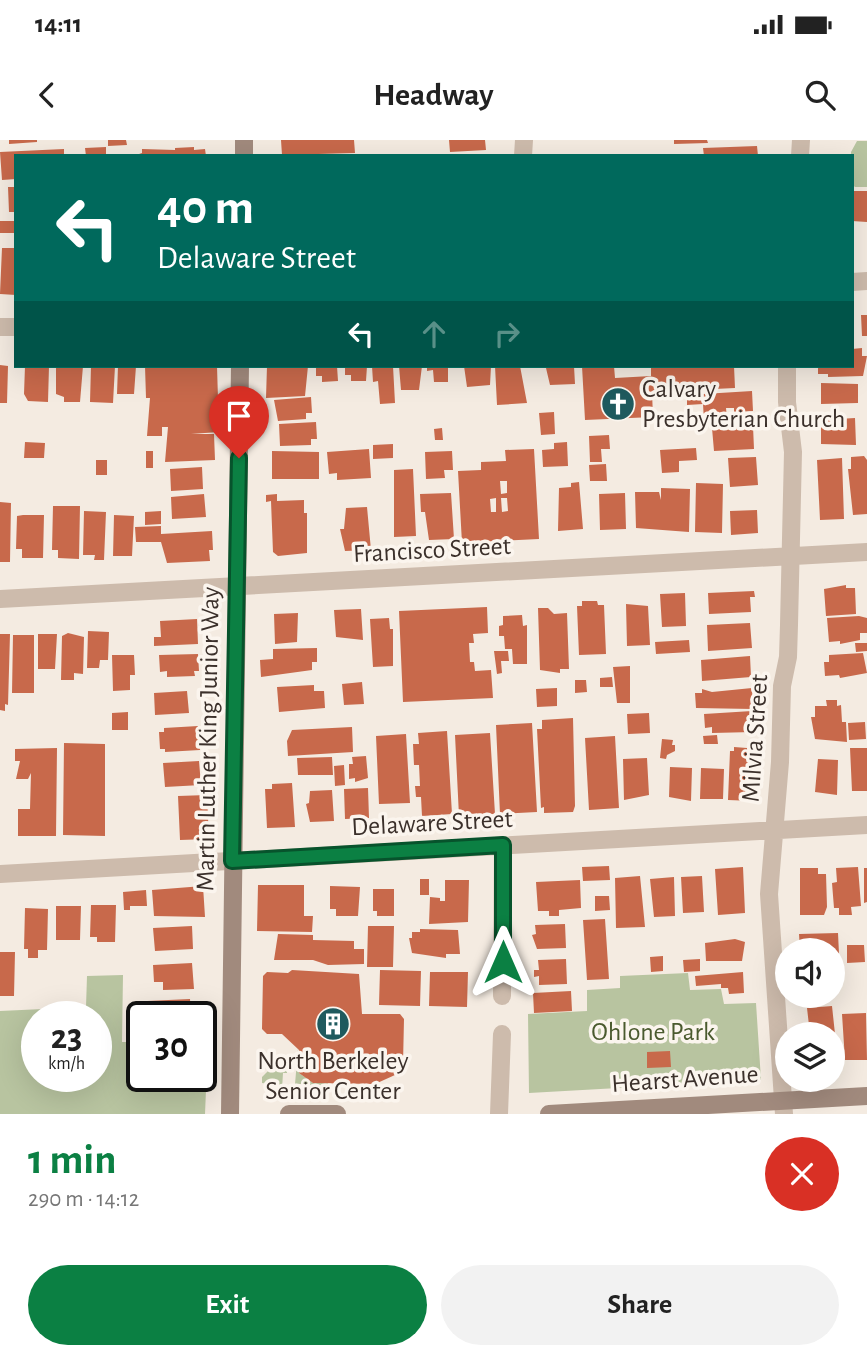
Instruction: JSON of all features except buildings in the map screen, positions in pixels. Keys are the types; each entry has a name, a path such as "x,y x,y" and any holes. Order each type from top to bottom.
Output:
{"street":[{"name":"Martin Luther King Junior Way","path":"230,1114 240,368"},
{"name":"Milvia Street","path":"783,1107 769,894 782,686 788,657 793,461 787,402 787,368"},
{"name":"Francisco Street","path":"0,599 867,552"},
{"name":"Delaware Street","path":"0,874 867,825"},
{"path":"502,996 503,845"},
{"path":"499,1114 502,1034"},
{"name":"Hearst Avenue","path":"549,1114 783,1107 867,1096"},
{"path":"289,1114 337,1114"}],"green space":[{"path":"857,141 867,141 867,187 854,186 854,154 851,152"},
{"name":"Ohlone Park","path":"688,973 690,990 721,989 724,1004 756,1003 761,1080 529,1093 528,1014 587,1011 587,990 620,988 620,976"},
{"path":"123,975 122,1042 126,1042 126,1092 206,1092 205,1114 0,1114 0,1011 21,1010 21,1092 112,1092 112,1001 86,1001 87,976"},
{"path":"298,1049 299,1073 313,1083 328,1083 327,1090 310,1090 310,1084 295,1084"},
{"path":"273,1066 287,1069 287,1073 283,1073 282,1089 271,1089 271,1084 262,1083 262,1077"}],"place":[{"name":"Calvary Presbyterian Church","path":"618,404"},
{"name":"North Berkeley Senior Center","path":"333,1024"}],"route":[{"path":"239,458 232,861 503,845 503,962"}]}
